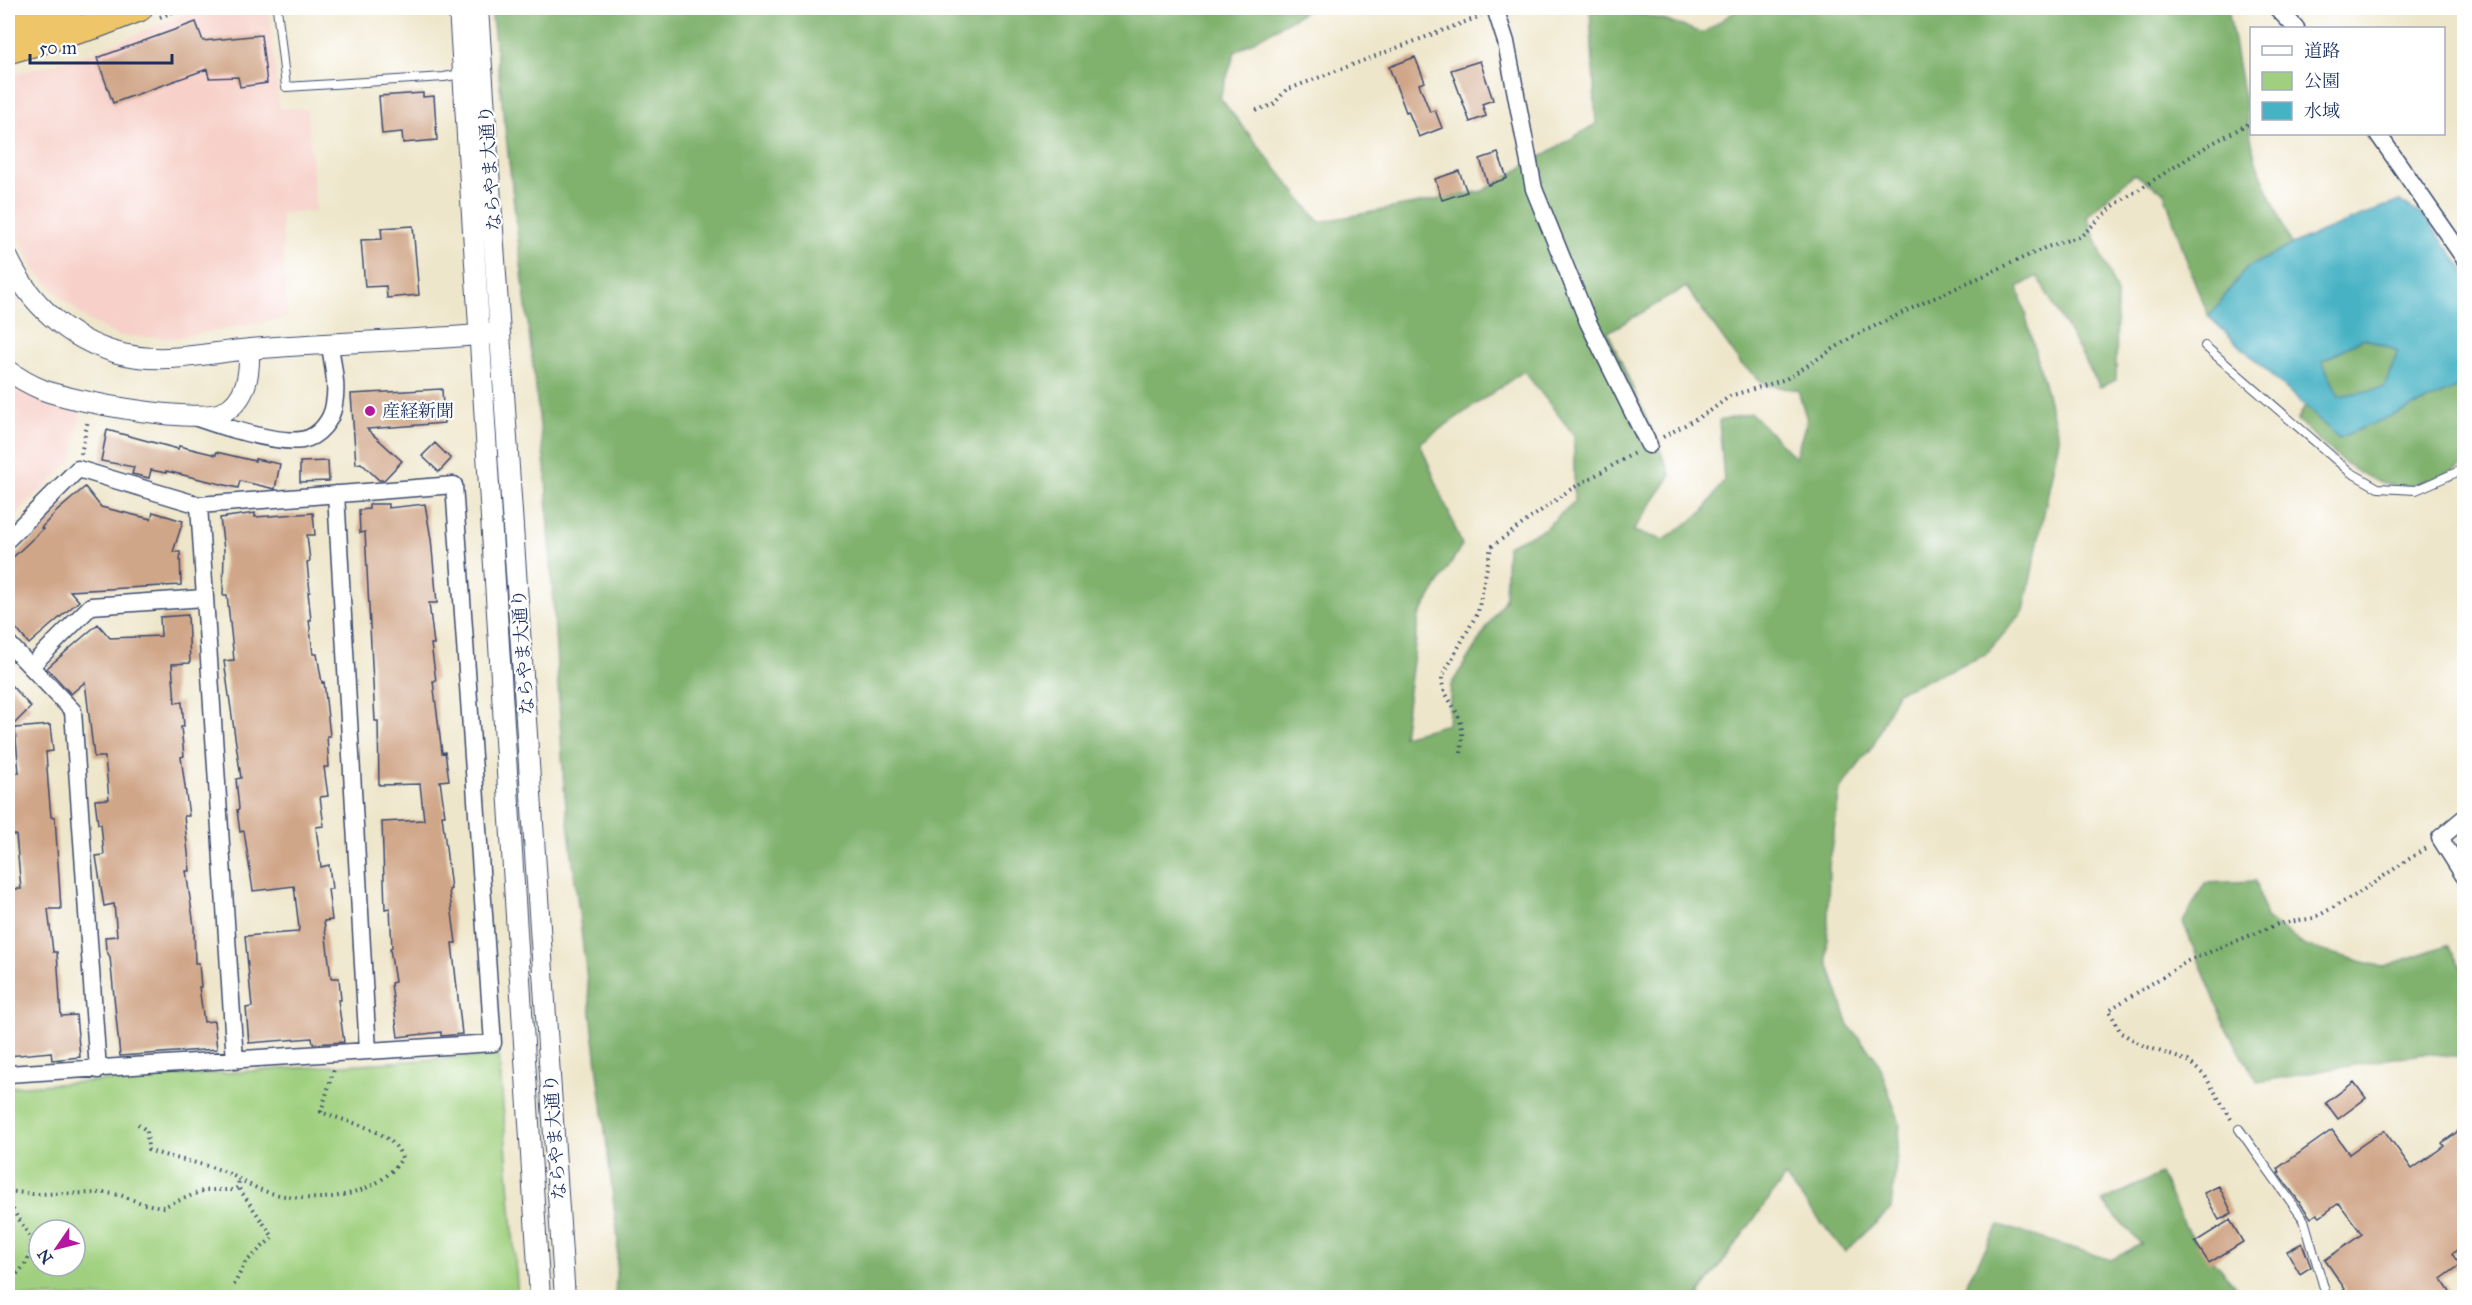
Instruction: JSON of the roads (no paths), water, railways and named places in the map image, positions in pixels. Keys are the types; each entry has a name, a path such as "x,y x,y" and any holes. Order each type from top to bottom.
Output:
{"highway":[{"path":"8,25 69,8"},
{"path":"8,50 95,25 139,8"}],"street":[{"name":"ならやま大通り","path":"459,8 461,74 540,1298"},
{"name":"ならやま大通り","path":"478,8 565,1298"},
{"path":"2277,8 2295,27"},
{"path":"1495,9 1506,42 1534,189 1588,322 1649,445"},
{"path":"2379,135 2464,258"},
{"path":"8,258 28,292 49,315 71,332 117,353 139,357 181,358 249,349 501,333"},
{"path":"8,370 44,390 92,403 194,417 226,429 302,440 326,425 332,415 335,402 330,344"},
{"path":"194,417 221,413 238,400 250,371 249,349"},
{"path":"8,539 78,470 199,505 454,485 493,1043 8,1074"},
{"path":"336,494 368,1052"},
{"path":"199,505 235,1061"},
{"path":"31,666 91,606 204,598"},
{"path":"8,643 73,711 98,1070"},
{"path":"2464,818 2440,838 2464,876"}],"lane":[{"path":"277,8 285,87 461,74"},
{"path":"2205,346 2350,472 2378,488 2416,490 2464,470"},
{"path":"2239,1129 2304,1220 2327,1298"}],"water":[{"path":"2399,201 2424,216 2464,270 2464,385 2339,438 2209,317 2246,268 2302,240","holes":["2363,338 2398,351 2384,388 2339,396 2322,361"]}],"place":[{"name":"産経新聞","path":"370,411"}]}
